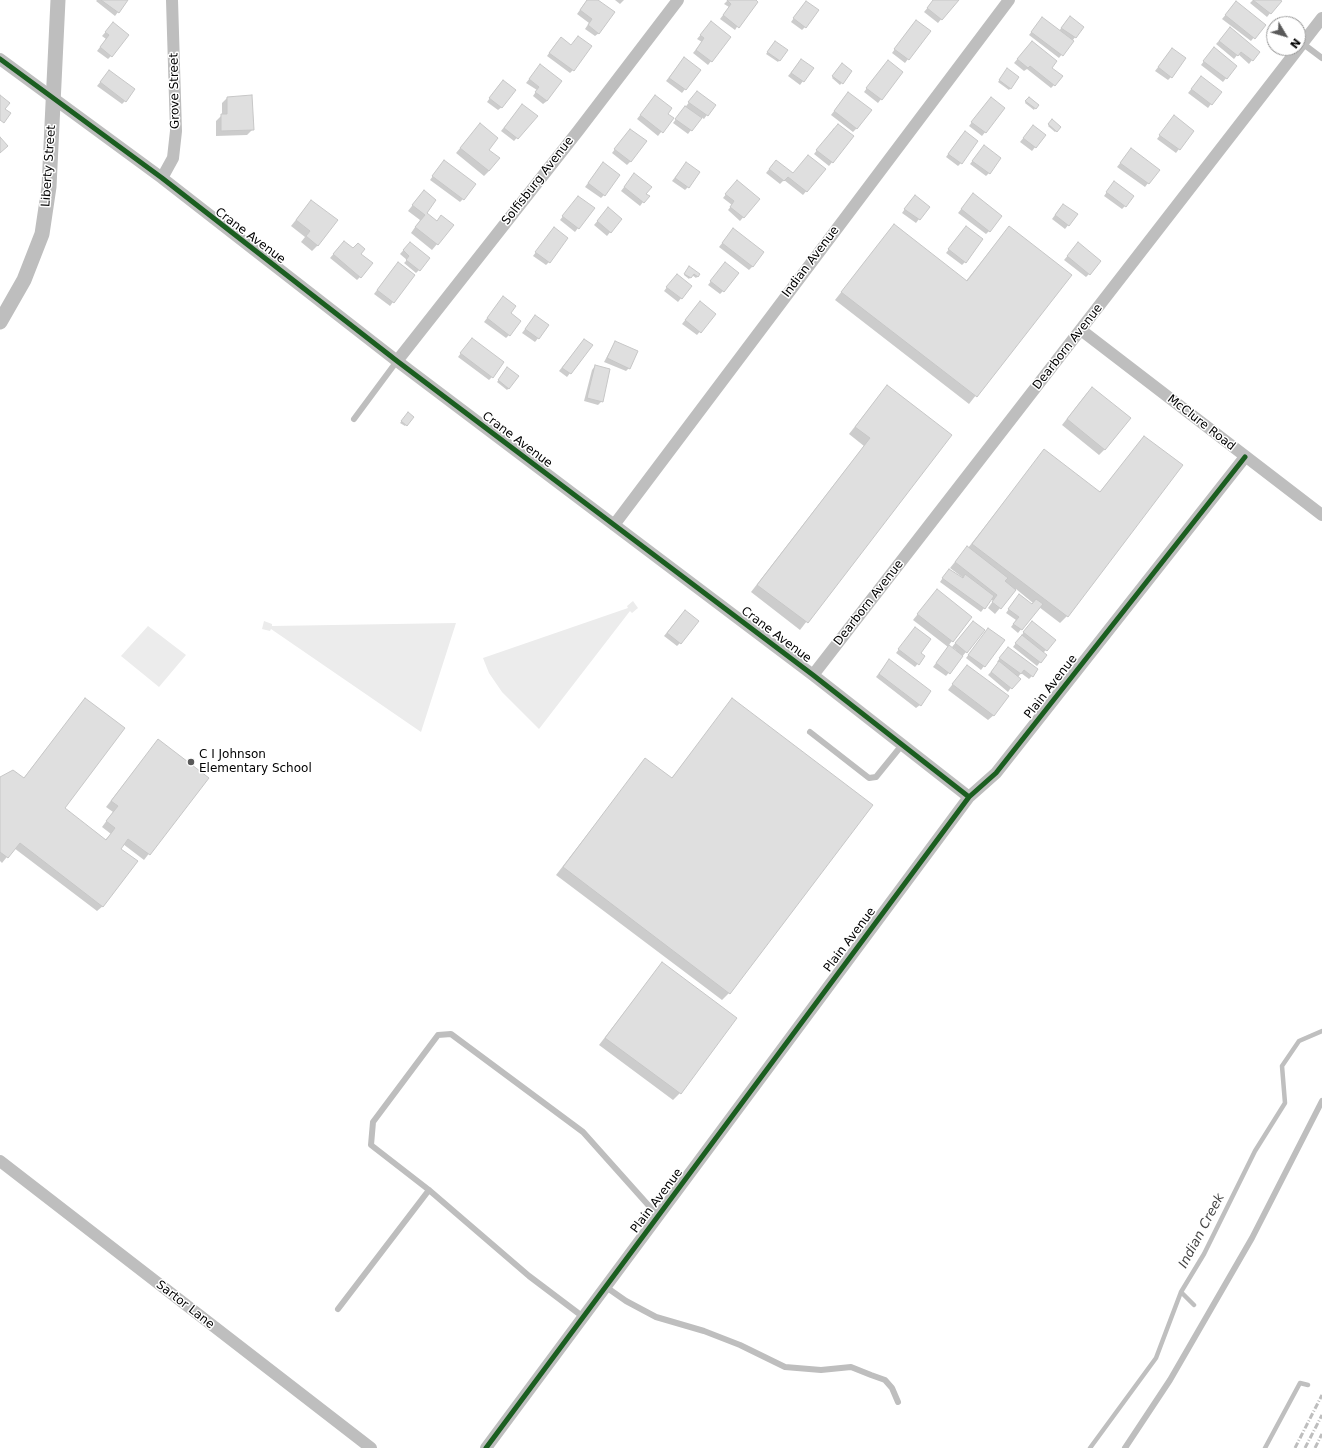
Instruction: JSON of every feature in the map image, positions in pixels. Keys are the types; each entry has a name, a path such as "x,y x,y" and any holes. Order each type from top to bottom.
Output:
{"street":[{"name":"Liberty Street","path":"0,322 24,280 42,234 49,187 58,0"},
{"name":"Grove Street","path":"162,178 173,158 176,131 172,0"},
{"name":"Solfisburg Avenue","path":"397,361 578,131 678,0"},
{"name":"Indian Avenue","path":"614,525 1009,0"},
{"name":"Dearborn Avenue","path":"1306,38 1322,18"},
{"name":"Dearborn Avenue","path":"813,675 1292,56"},
{"name":"Crane Avenue","path":"0,59 162,178 397,361 813,675 969,797"},
{"name":"McClure Road","path":"1080,330 1322,515"},
{"name":"Plain Avenue","path":"486,1448 582,1316 606,1287 969,797 996,773 1245,457"},
{"name":"Sartor Lane","path":"0,1161 371,1448"}],"lane":[{"path":"1306,46 1322,58"},
{"path":"354,419 397,361"},
{"path":"810,732 869,778 876,777 902,745"},
{"path":"582,1316 529,1276 429,1190 371,1145 371,1130 373,1122 438,1035 451,1034 583,1132 658,1216"},
{"path":"1125,1448 1170,1380 1252,1238 1322,1102"},
{"path":"338,1309 429,1190"},
{"path":"606,1287 626,1301 656,1317 704,1331 740,1345 785,1367 821,1370 851,1367 871,1374 885,1380 892,1388 898,1402"}],"shaded area":[{"path":"633,601 638,608 632,613 630,611 539,729 502,692 489,673 483,658 628,608 627,606"},
{"path":"264,621 272,624 272,626 456,623 421,732 271,629 270,631 262,629"},
{"path":"148,626 186,655 159,687 121,656"}],"building":[{"path":"101,0 128,0 119,13"},
{"path":"587,0 598,0 615,12 599,34 588,25 592,19 580,10"},
{"path":"727,0 756,0 758,2 739,28 723,15 731,4"},
{"path":"933,0 959,0 942,20 927,8"},
{"path":"1253,0 1280,0 1282,1 1271,14"},
{"path":"806,1 819,10 806,28 793,18"},
{"path":"1236,1 1266,25 1255,39 1225,15"},
{"path":"1070,16 1084,27 1076,38 1061,28"},
{"path":"1042,17 1074,41 1063,56 1031,32"},
{"path":"916,20 931,31 909,60 894,49"},
{"path":"711,21 731,37 712,62 696,50 704,38 700,35"},
{"path":"113,22 129,35 112,57 100,47 109,35 105,32"},
{"path":"1230,27 1260,52 1253,61 1241,52 1238,56 1219,41"},
{"path":"578,36 592,46 574,71 549,53 561,37 571,45"},
{"path":"775,41 788,50 780,61 767,52"},
{"path":"1032,41 1057,61 1052,68 1063,76 1055,86 1030,66 1028,68 1017,59"},
{"path":"1214,47 1237,66 1227,79 1203,61"},
{"path":"1172,48 1186,58 1172,78 1158,67"},
{"path":"684,57 701,70 686,90 669,78"},
{"path":"801,59 814,68 804,82 791,73"},
{"path":"888,60 903,72 882,100 866,88"},
{"path":"842,63 852,71 843,84 832,76"},
{"path":"540,64 562,81 547,101 535,92 539,87 529,79"},
{"path":"1007,68 1019,77 1011,89 999,80"},
{"path":"109,70 135,89 126,102 100,82"},
{"path":"1201,76 1222,92 1212,105 1191,89"},
{"path":"503,80 516,90 502,108 489,98"},
{"path":"697,91 716,105 708,116 688,102"},
{"path":"848,92 872,110 857,129 834,111"},
{"path":"0,95 10,103 5,109 11,113 4,123 0,120"},
{"path":"252,95 254,130 221,131 221,114 227,114 227,97"},
{"path":"655,95 672,108 668,114 674,118 663,133 640,115"},
{"path":"991,97 1005,108 986,133 971,122"},
{"path":"1029,97 1039,105 1036,109 1025,101"},
{"path":"522,104 538,116 518,139 504,128"},
{"path":"685,106 702,118 692,131 675,119"},
{"path":"1174,115 1194,131 1180,150 1159,135"},
{"path":"1052,119 1061,127 1057,132 1048,124"},
{"path":"480,123 498,138 489,150 500,158 489,171 460,148"},
{"path":"838,124 854,136 833,163 816,150"},
{"path":"1033,125 1046,135 1036,148 1023,138"},
{"path":"630,129 647,141 631,162 614,149"},
{"path":"965,131 978,141 962,164 948,154"},
{"path":"0,137 8,146 0,153"},
{"path":"984,145 1001,158 990,174 972,161"},
{"path":"1131,148 1160,170 1149,184 1120,163"},
{"path":"808,155 826,169 807,192 788,177 784,181 769,169 776,160 793,173"},
{"path":"444,160 476,184 464,200 432,176"},
{"path":"603,162 620,175 605,196 588,183"},
{"path":"686,162 700,172 689,188 675,178"},
{"path":"634,173 652,187 646,194 650,196 644,203 624,187"},
{"path":"737,180 760,199 744,218 730,207 734,201 725,194"},
{"path":"1114,181 1134,196 1126,207 1106,192"},
{"path":"424,190 436,200 427,213 437,221 441,215 454,225 438,245 415,227 425,215 412,205"},
{"path":"973,193 1002,216 990,232 961,209"},
{"path":"915,195 930,207 920,220 904,209"},
{"path":"578,196 595,208 579,229 562,216"},
{"path":"311,200 338,220 318,246 306,236 310,231 296,220"},
{"path":"1063,204 1078,214 1069,226 1055,215"},
{"path":"608,207 622,219 611,233 597,221"},
{"path":"894,224 967,281 1009,226 1072,275 977,397 841,292"},
{"path":"966,226 983,239 966,263 948,249"},
{"path":"554,227 568,238 550,263 535,252"},
{"path":"733,228 764,252 753,267 722,243"},
{"path":"344,241 353,248 358,243 365,249 361,254 373,263 361,278 333,254"},
{"path":"410,242 430,258 420,271 406,260 409,256 403,250"},
{"path":"1078,242 1101,261 1090,275 1067,256"},
{"path":"398,262 415,275 394,303 377,290"},
{"path":"725,262 739,273 724,292 710,281"},
{"path":"689,266 700,274 698,277 694,274 691,278 684,274"},
{"path":"677,274 692,286 682,299 666,287"},
{"path":"503,296 516,306 511,313 521,321 510,336 487,318"},
{"path":"700,301 716,314 701,333 685,320"},
{"path":"535,315 549,325 539,339 525,329"},
{"path":"472,338 504,362 493,378 460,353"},
{"path":"584,339 593,345 571,374 562,368"},
{"path":"615,341 638,351 630,369 607,358"},
{"path":"595,365 610,369 603,402 587,398"},
{"path":"507,367 519,376 509,389 498,380"},
{"path":"887,385 952,435 808,623 757,585 870,438 855,427"},
{"path":"1092,387 1131,418 1105,450 1067,419"},
{"path":"408,412 414,417 407,426 401,421"},
{"path":"1144,436 1183,465 1068,617 972,544 1044,449 1100,492"},
{"path":"967,546 1008,578 1005,581 1016,590 1001,609 992,602 997,595 955,562"},
{"path":"949,569 963,578 965,574 994,596 985,609 942,578"},
{"path":"937,589 972,617 953,642 917,614"},
{"path":"1019,594 1032,604 1036,599 1043,604 1022,630 1013,624 1019,617 1008,609"},
{"path":"685,610 699,621 681,644 667,633"},
{"path":"973,621 985,630 967,653 955,643"},
{"path":"1032,621 1056,640 1047,651 1023,632"},
{"path":"915,627 931,639 921,653 925,656 919,665 898,649"},
{"path":"988,628 1005,640 985,667 968,655"},
{"path":"1022,635 1047,655 1041,663 1015,643"},
{"path":"949,645 963,656 950,674 936,663"},
{"path":"1008,647 1038,669 1033,677 1024,670 1021,674 999,658"},
{"path":"889,659 931,691 921,706 879,674"},
{"path":"999,661 1021,679 1012,689 991,672"},
{"path":"967,665 1009,696 994,716 952,684"},
{"path":"85,698 125,728 65,808 106,840 115,828 106,821 118,806 111,801 158,739 209,778 150,855 128,839 121,849 138,861 103,907 20,843 8,858 0,852 0,777 13,770 24,778"},
{"path":"732,698 873,805 730,994 563,867 645,758 672,778"},
{"path":"662,962 737,1018 681,1094 605,1038"}],"waterway":[{"name":"Indian Creek","path":"1090,1448 1156,1358 1181,1292 1204,1254 1255,1151 1285,1103 1282,1066 1299,1041 1322,1031"},
{"path":"1181,1292 1194,1305"},
{"path":"1265,1448 1300,1383 1308,1385"}],"railway":[{"path":"1295,1448 1322,1395"},
{"path":"1305,1448 1322,1415"},
{"path":"1315,1448 1322,1434"}],"cycle path":[{"path":"0,59 162,178 397,361 813,675 969,797"},
{"path":"486,1448 969,797 996,773 1245,457"}],"place":[{"name":"C I Johnson Elementary School","path":"191,762"}]}
